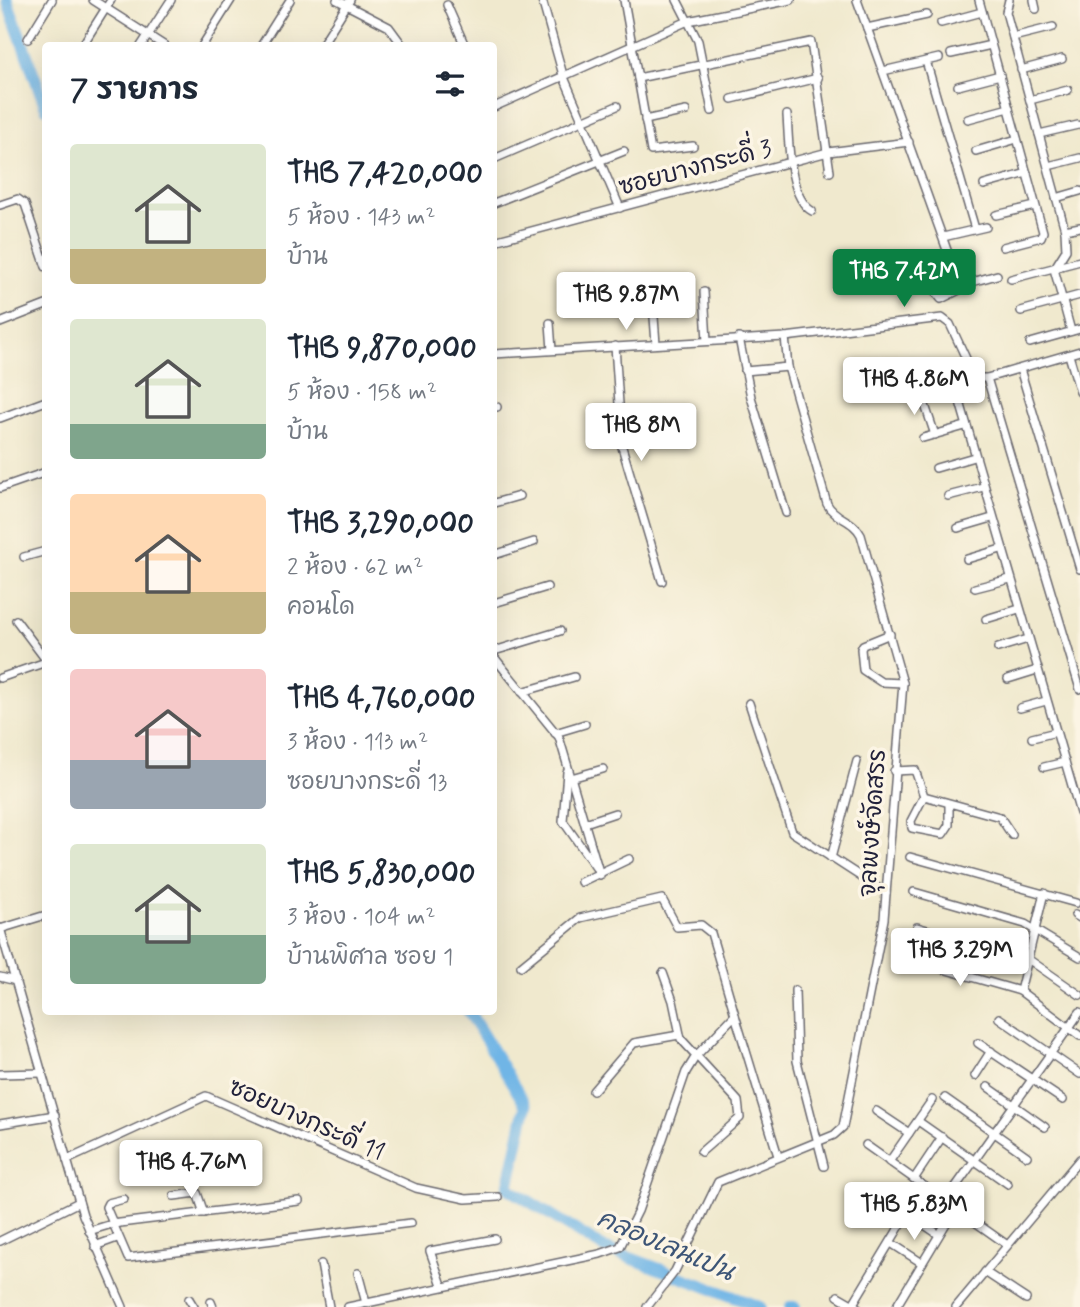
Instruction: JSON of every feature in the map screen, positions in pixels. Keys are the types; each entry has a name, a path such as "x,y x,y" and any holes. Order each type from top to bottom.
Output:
{"street":[{"path":"28,39 52,0"},
{"path":"93,0 159,42"},
{"path":"85,42 111,0"},
{"path":"144,42 171,0"},
{"path":"205,42 231,0"},
{"path":"264,42 290,0"},
{"path":"337,0 348,3 389,27 401,42"},
{"path":"542,0 563,75 620,208"},
{"path":"624,0 650,151 693,146"},
{"path":"677,0 698,41 712,111"},
{"path":"736,0 740,11"},
{"path":"497,105 688,21 786,0"},
{"path":"857,0 961,285 959,291 941,299 919,271"},
{"path":"979,0 1042,236 1003,247"},
{"path":"1009,0 1006,12 1065,230 1066,250 1054,269 1071,331"},
{"path":"1034,0 1036,9"},
{"path":"324,42 348,3"},
{"path":"447,5 463,42"},
{"path":"941,23 982,12"},
{"path":"867,28 927,15"},
{"path":"1013,37 1053,27"},
{"path":"638,78 807,41 812,45 818,78 830,173"},
{"path":"951,54 991,45"},
{"path":"883,71 939,58"},
{"path":"1021,70 1062,59"},
{"path":"926,61 975,229"},
{"path":"958,86 1000,75"},
{"path":"732,99 818,78"},
{"path":"1030,100 1068,90"},
{"path":"497,158 617,106"},
{"path":"968,119 1009,108"},
{"path":"645,120 686,111"},
{"path":"787,115 790,162 802,203 812,211"},
{"path":"1039,134 1077,125"},
{"path":"976,151 1017,139"},
{"name":"ซอยบางกระดี่ 3","path":"497,241 828,152 909,142"},
{"path":"497,203 624,151"},
{"path":"1048,166 1080,158"},
{"path":"985,185 1027,173"},
{"path":"1056,198 1080,191"},
{"path":"0,205 18,199 25,204 42,255"},
{"path":"996,215 1035,206"},
{"path":"943,237 986,226"},
{"path":"1065,230 1080,227"},
{"path":"1011,279 1080,261"},
{"path":"961,285 997,275"},
{"path":"704,292 707,341"},
{"path":"1021,311 1080,295"},
{"path":"1,320 42,306"},
{"path":"654,317 656,344"},
{"path":"497,354 785,337 942,318 948,320 975,378"},
{"path":"550,323 552,350"},
{"path":"1030,343 1080,329"},
{"name":"จุลพงษ์จัดสรร","path":"647,1307 675,1271 714,1185 838,1133 843,1128 886,894 903,683 858,528 832,512 827,504 788,367 785,337"},
{"path":"739,338 745,371 786,513"},
{"path":"615,346 622,447 662,581"},
{"path":"1080,351 987,378 975,378 956,388 1080,813"},
{"path":"1069,355 1080,392"},
{"path":"745,371 788,367"},
{"path":"1020,369 1080,569"},
{"path":"987,378 1080,689"},
{"path":"920,390 935,435"},
{"path":"0,418 42,402"},
{"path":"923,438 965,426"},
{"path":"936,468 974,457"},
{"path":"0,488 42,473"},
{"path":"948,496 983,487"},
{"path":"497,502 519,495"},
{"path":"958,528 992,518"},
{"path":"497,554 534,542"},
{"path":"967,559 1001,549"},
{"path":"24,557 42,552"},
{"path":"975,588 1010,579"},
{"path":"497,602 547,587"},
{"path":"986,619 1019,610"},
{"path":"16,620 42,656"},
{"path":"497,650 560,631"},
{"path":"890,634 863,645 863,670 881,682 903,683"},
{"path":"998,649 1028,639"},
{"path":"497,661 555,733 568,766 599,871"},
{"path":"0,678 42,662"},
{"path":"1008,679 1037,670"},
{"path":"522,692 574,677"},
{"path":"1020,708 1046,701"},
{"path":"749,703 764,739 792,832 886,894"},
{"path":"555,733 585,723"},
{"path":"1031,738 1056,732"},
{"path":"831,858 857,761"},
{"path":"1044,767 1065,762"},
{"path":"568,766 563,821 599,871"},
{"path":"571,778 603,769"},
{"path":"894,771 915,771 924,796 911,821 912,828 943,834 948,825 949,804"},
{"path":"924,796 1002,818 1012,835"},
{"path":"585,823 615,813"},
{"path":"911,857 1076,903"},
{"path":"581,882 599,871"},
{"path":"914,892 1036,928 1080,957"},
{"path":"1020,991 1044,893"},
{"path":"521,966 580,918 662,899 677,927 701,925 711,933 778,1156"},
{"path":"42,916 0,929 79,1202 95,1246 123,1307"},
{"path":"917,927 1028,959 1080,995"},
{"path":"908,958 1020,991 1080,1035"},
{"path":"663,973 673,1001 679,1035 738,1101 741,1114 701,1152"},
{"path":"0,977 16,981"},
{"path":"794,990 797,1061 824,1166"},
{"path":"947,1199 993,1130 1080,1012"},
{"path":"348,1307 442,1285 600,1254 622,1244 638,1211 686,1072 696,1056 735,1015"},
{"path":"999,1018 1080,1074"},
{"path":"593,1091 634,1043 679,1035"},
{"path":"978,1043 1063,1100"},
{"path":"975,1076 992,1051"},
{"path":"0,1074 42,1073"},
{"path":"988,1087 1045,1127"},
{"name":"ซอยบางกระดี่ 11","path":"67,1160 206,1096 416,1188 473,1200 498,1197"},
{"path":"945,1098 1027,1156"},
{"path":"889,1162 932,1100"},
{"path":"876,1111 909,1133"},
{"path":"0,1124 55,1115"},
{"path":"918,1121 1008,1184"},
{"path":"914,1179 942,1137"},
{"path":"866,1144 947,1199 1006,1244"},
{"path":"956,1307 1006,1244 1080,1159"},
{"path":"838,1296 855,1306 925,1186"},
{"path":"174,1196 197,1193 204,1213"},
{"path":"124,1199 108,1203 117,1238 125,1255 133,1258 411,1223"},
{"path":"888,1200 938,1234"},
{"path":"89,1231 112,1224 299,1201"},
{"path":"0,1241 79,1202"},
{"path":"896,1307 956,1206"},
{"path":"95,1246 117,1238"},
{"path":"442,1285 430,1251 495,1239"},
{"path":"891,1243 922,1263"},
{"path":"321,1264 329,1307"},
{"path":"985,1272 1026,1299"},
{"path":"358,1273 366,1303"},
{"path":"189,1299 194,1307"}],"waterway":[{"name":"คลองเลนเปน","path":"7,0 42,97"},
{"name":"คลองเลนเปน","path":"471,1015 526,1106 508,1188 604,1248 760,1307"},
{"name":"คลองเลนเปน","path":"790,1307 795,1307"}]}
